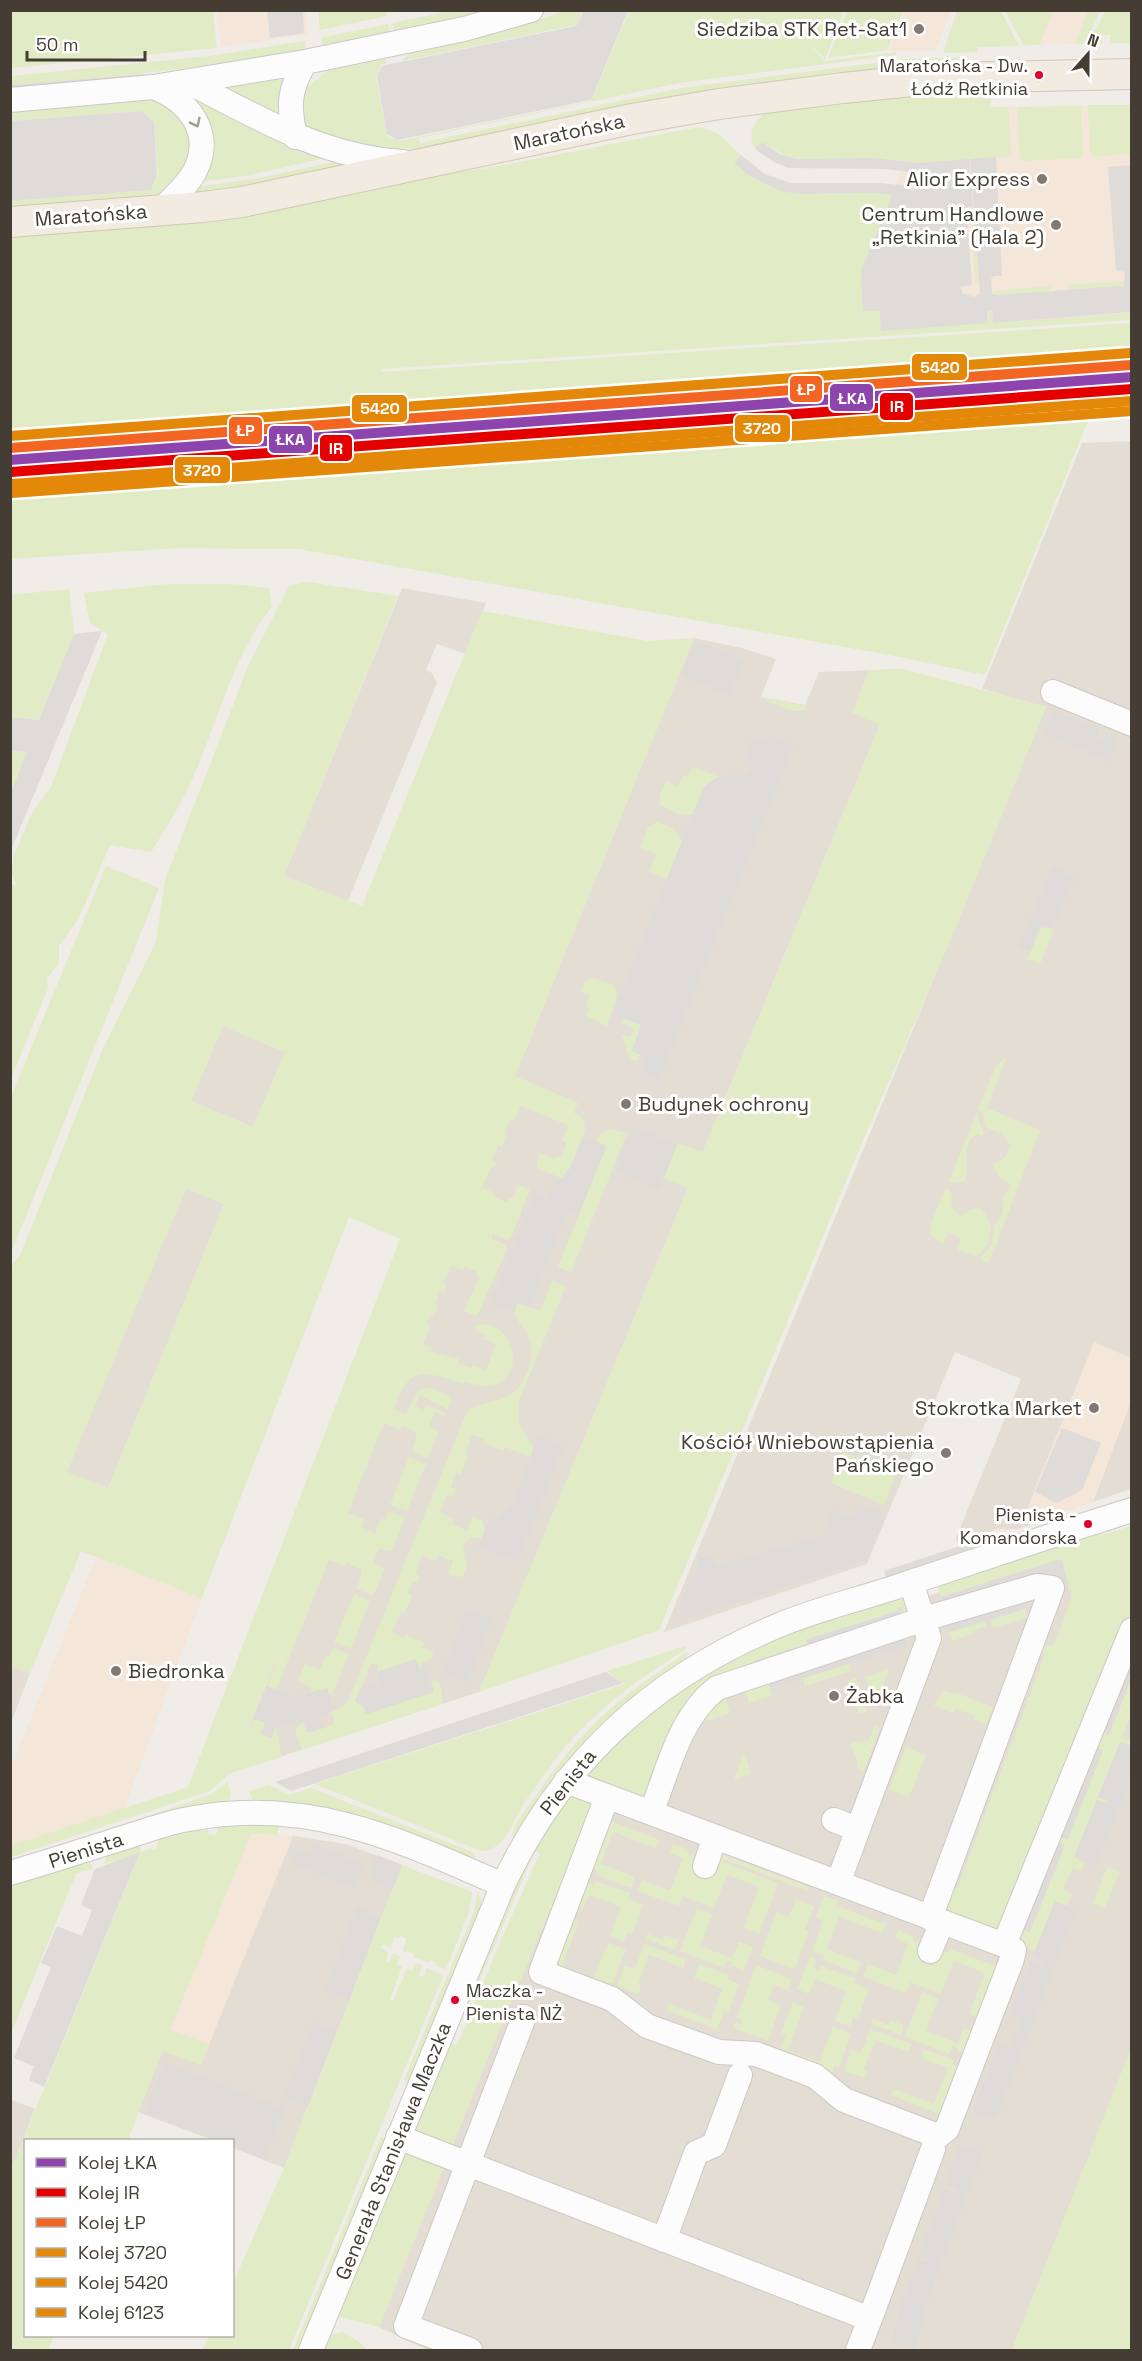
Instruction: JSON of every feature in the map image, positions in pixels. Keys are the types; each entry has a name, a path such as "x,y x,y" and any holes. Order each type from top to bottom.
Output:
{"main road":[{"name":"Maratońska","path":"10,222 242,202 669,112 843,87 941,78 1131,74"}],"street":[{"path":"10,100 153,87 305,62 464,30 531,10"},
{"path":"295,137 291,95 305,62"},
{"path":"189,82 295,137 360,157 423,164"},
{"path":"153,87 174,97 190,111 200,130 202,140 201,156 195,171 186,185 160,210"},
{"path":"1053,692 1131,724"},
{"name":"Pienista","path":"10,1873 186,1819 241,1812 265,1812 322,1818 359,1827 503,1885 537,1822 588,1755 632,1712 703,1662 778,1625 1131,1510"},
{"path":"838,1883 928,1643 929,1633 911,1582"},
{"path":"651,1813 686,1725 698,1706 717,1688 924,1619 1037,1586 1056,1598 936,1920 930,1951"},
{"path":"1004,1945 1131,1630"},
{"path":"566,1781 1014,1950 947,2130 938,2136 844,2100 815,2076 756,2054 719,2052 647,2026 612,1999 541,1972 607,1797"},
{"path":"834,1820 857,1828"},
{"path":"705,1866 715,1837"},
{"name":"Generała Stanisława Maczka","path":"311,2350 503,1885"},
{"path":"470,2350 406,2326 524,2018"},
{"path":"664,2240 696,2153 714,2145 740,2075"},
{"path":"398,2137 870,2319"},
{"path":"858,2350 933,2149"}],"shaded area":[{"path":"217,11 306,11 307,34 221,47"},
{"path":"267,11 303,11 304,33 270,38"},
{"path":"584,11 628,11 591,100 397,140 387,134 377,76 382,66 576,26"},
{"path":"906,11 951,11 935,51 889,51"},
{"path":"1045,11 1093,11 1079,44 1031,45"},
{"path":"144,74 145,79 11,90 11,85"},
{"path":"1131,105 1131,319 863,337 861,271 901,170 991,107"},
{"path":"142,111 154,122 157,176 151,190 11,201 11,121"},
{"path":"763,142 779,154 797,159 874,158 918,163 969,159 973,206 966,208 972,285 960,287 963,293 974,297 980,293 970,159 996,157 1002,276 994,276 991,279 992,293 996,295 1122,286 1125,272 1116,270 1108,167 1131,165 1131,312 993,323 992,310 987,311 988,323 881,331 880,311 863,311 861,271 892,195 800,194 780,191 750,176 734,163 741,155 765,174 790,183 881,183 908,186 913,192 920,175 913,172 884,169 789,168 774,162 755,148"},
{"path":"1131,441 1131,1358 1094,1343 1026,1512 1031,1525 1017,1529 998,1529 957,1542 956,1538 1021,1379 955,1352 867,1564 664,1632 1046,707 982,689 1082,443"},
{"path":"402,588 486,603 465,654 437,644 426,670 432,673 437,683 348,901 284,876"},
{"path":"102,631 11,850 11,792 27,752 11,751 11,717 39,720 74,634"},
{"path":"694,638 742,648 776,659 761,697 805,705 819,672 903,669 479,1692 230,1773"},
{"path":"696,640 744,660 730,696 681,675"},
{"path":"1053,711 1099,728 1095,740 1101,742 1105,733 1118,738 1109,761 1044,733"},
{"path":"767,735 794,746 659,1080 648,1075 641,1055 632,1051 641,1025 613,1014 701,793 705,786 716,778 731,775 738,777 749,772 755,764 744,759 754,736 765,741"},
{"path":"1053,867 1075,877 1052,928 1040,927 1031,951 1019,946"},
{"path":"223,1026 285,1052 253,1127 191,1101"},
{"path":"633,1127 677,1145 659,1189 615,1171"},
{"path":"584,1137 607,1146 578,1216 567,1212 529,1307 517,1303 515,1313 490,1303 534,1192 546,1196 570,1168"},
{"path":"186,1188 224,1204 108,1488 66,1472"},
{"path":"1094,1342 1131,1358 1131,1401 1093,1502 1031,1525 1026,1512"},
{"path":"1131,1401 1131,1489 1093,1502"},
{"path":"1062,1428 1101,1443 1082,1490 1057,1503 1035,1492"},
{"path":"539,1435 564,1446 518,1560 478,1547 487,1525 511,1507 515,1500"},
{"path":"859,1503 886,1515 866,1561 687,1619 682,1616 679,1605 691,1574 699,1571 698,1559 712,1555 715,1566 837,1532 826,1527 833,1511 843,1516 845,1512 853,1516"},
{"path":"1131,1526 1131,2049 1012,2350 427,2350 379,2327 497,2035 594,1806 707,1686 738,1667 898,1610 898,1607 902,1605"},
{"path":"999,1533 1008,1542 887,1581 884,1571"},
{"path":"96,1557 202,1598 124,1809 11,1846 10,1770"},
{"path":"1061,1559 1068,1583 1022,1598 1025,1609 949,1632 941,1597"},
{"path":"467,1611 492,1620 468,1682 443,1672"},
{"path":"898,1611 907,1646 770,1688 766,1677 756,1667 754,1661 807,1644 806,1639"},
{"path":"1131,1618 1131,1679 1109,1735 1099,1731 1093,1746 1103,1750 1068,1839 1056,1835 1054,1841 1065,1845 1030,1932 1008,1923"},
{"path":"416,1659 420,1670 427,1669 434,1692 366,1714 363,1706 355,1702 361,1688 380,1684 377,1672"},
{"path":"11,1666 30,1673 11,1723"},
{"path":"606,1672 623,1683 291,1791 275,1782"},
{"path":"267,1686 295,1698 327,1688 333,1711 320,1716 324,1728 307,1733 303,1721 276,1727 271,1738 261,1734 265,1723 254,1719"},
{"path":"1120,1742 1131,1746 1131,1778 1096,1866 1074,1857 1097,1800 1108,1804 1109,1801 1098,1797"},
{"path":"251,1834 293,1836 209,2045 170,2030"},
{"path":"293,1836 346,1844 402,1865 284,2168 234,2148 234,2139 209,2139 138,2112 162,2051 273,1883"},
{"path":"315,1845 365,1864 355,1888 290,1863 296,1850 311,1856"},
{"path":"140,1852 44,2087 29,2080 34,2066 14,2058 51,1967 41,1963 57,1926 82,1936 92,1910 81,1905 95,1869"},
{"path":"377,1855 402,1865 393,1889 368,1878"},
{"path":"1055,1901 1076,1910 996,2119 973,2111 998,2043 1010,2047 1021,2020 1009,2015 1031,1960 1042,1964 1044,1960 1033,1956"},
{"path":"357,1908 381,1917 349,2000 325,1990"},
{"path":"313,2023 336,2032 308,2106 284,2096"},
{"path":"164,2062 284,2109 265,2160 234,2147 234,2139 213,2139 144,2113"},
{"path":"10,2099 35,2109 11,2170 10,2170"},
{"path":"960,2144 983,2153 925,2307 916,2349 892,2343 900,2308 918,2259 929,2263 930,2259 919,2255 944,2189 955,2193 957,2189 945,2184"}],"green space":[{"path":"11,10 213,11 217,48 11,68"},
{"path":"847,10 903,11 887,50 828,58"},
{"path":"1088,10 1101,11 1083,44 1075,43"},
{"path":"318,11 387,11 387,16 320,30"},
{"path":"450,11 490,11 394,32 392,23"},
{"path":"563,11 583,11 576,25 402,61 409,54 513,29"},
{"path":"629,11 844,11 825,59 802,36 825,61 896,52 896,55 679,83 419,138 420,143 681,88 906,59 975,57 424,148 388,149 353,145 306,126 299,104 305,89 327,71 385,59 386,64 382,64 376,76 387,136 398,141 591,101"},
{"path":"957,11 1001,11 1019,46 977,47 977,52 943,53"},
{"path":"1005,11 1052,13 1040,44 1024,46"},
{"path":"1106,11 1131,11 1131,43 1110,43 1110,35 1102,35 1102,44 1087,44"},
{"path":"388,24 390,33 323,47 321,38"},
{"path":"305,41 306,50 232,62 11,85 11,76 210,56"},
{"path":"285,78 283,117 223,88"},
{"path":"188,93 325,158 250,175 199,182"},
{"path":"941,93 991,99 991,107 1008,107 1012,156 918,163 874,158 805,160 785,156 763,142 755,148 752,143 753,128 766,112"},
{"path":"153,98 185,116 194,158 165,193 144,197 11,208 11,201 151,190 158,176 154,122 143,111 11,121 11,110"},
{"path":"1088,105 1131,105 1131,154 1093,157 1090,153"},
{"path":"1081,106 1083,154 1080,158 1024,161 1020,158 1017,107"},
{"path":"699,127 717,133 741,155 734,163 749,175 777,189 820,194 874,192 892,195 861,271 880,311 988,323 988,311 992,311 993,323 1131,313 1131,320 381,369 381,372 1131,323 1131,364 1097,366 1097,375 383,421 11,450 11,235 494,167"},
{"path":"334,162 348,165 256,186 189,194 196,187 259,178"},
{"path":"971,207 973,207 979,285 975,283"},
{"path":"1125,281 1122,286 1071,290 1067,285"},
{"path":"1052,286 1049,291 996,295 992,291"},
{"path":"1092,411 985,675 895,656 299,549 179,548 11,559 11,490"},
{"path":"308,582 398,596 284,876 362,906 482,611 647,641 694,638 515,1076 578,1103 574,1113 583,1120 585,1130 570,1168 562,1178 538,1169 536,1166 540,1153 554,1159 556,1156 561,1157 567,1143 562,1141 568,1125 521,1106 514,1121 510,1120 504,1134 507,1136 502,1147 498,1146 492,1160 496,1162 494,1168 491,1167 482,1187 496,1194 495,1197 507,1202 509,1198 512,1199 518,1185 530,1189 511,1238 507,1240 493,1234 491,1239 504,1244 507,1249 477,1316 464,1311 479,1278 476,1276 477,1272 465,1267 463,1270 451,1266 443,1283 447,1285 444,1292 440,1291 435,1304 438,1305 434,1316 430,1315 427,1324 430,1326 423,1344 432,1348 431,1351 459,1359 458,1363 471,1368 473,1365 486,1370 496,1344 483,1339 485,1335 474,1330 477,1325 490,1325 508,1339 513,1360 510,1371 504,1380 490,1386 465,1382 462,1384 428,1374 419,1375 411,1378 399,1395 394,1410 406,1414 417,1391 426,1387 442,1392 453,1403 450,1403 448,1409 419,1395 415,1406 424,1410 426,1405 446,1414 445,1416 435,1412 429,1426 439,1431 428,1458 412,1452 417,1433 402,1426 400,1429 384,1423 348,1513 364,1519 361,1527 375,1533 381,1518 385,1520 388,1511 405,1518 391,1551 379,1548 373,1563 385,1568 373,1596 357,1589 362,1570 347,1563 345,1566 329,1560 276,1690 267,1686 294,1616 244,1738 254,1719 265,1723 261,1734 271,1738 276,1727 282,1757 230,1773 210,1791 11,1857 10,1846 188,1787 400,1239 349,1217 202,1598 81,1551 30,1673 11,1666 11,1266 20,1255 101,1053 156,942 165,880 249,664 289,586","holes":["223,1026 285,1052 253,1127 191,1101","186,1188 224,1204 108,1488 67,1472"]},
{"path":"168,584 231,584 269,588 272,607 258,626 237,666 189,785 151,852 110,845 78,920 59,946 59,963 47,979 48,988 11,1079 11,884 17,885 11,873 14,855 32,813 51,787 108,634 90,623 84,593"},
{"path":"69,589 74,634 39,720 11,717 10,595"},
{"path":"903,669 1046,707 955,930 864,1138 659,1630 479,1692 688,1188 664,1178 678,1143 703,1152 880,725 852,713 869,670"},
{"path":"761,697 805,706 806,709 789,710"},
{"path":"11,751 27,752 11,792"},
{"path":"692,767 720,777 705,786 693,814 680,815 660,805 660,795 666,781 678,786 683,775 688,777"},
{"path":"657,822 674,829 682,841 667,879 649,872 656,854 640,848 648,827"},
{"path":"106,866 159,888 11,1253 11,1097"},
{"path":"1040,927 1054,929 1040,964 1027,959"},
{"path":"665,965 632,1050 641,1055 637,1060 630,1060 621,1034 630,1037 634,1029 622,1023 624,1018 636,1023"},
{"path":"593,978 612,984 618,994 607,1026 586,1016 590,1008 586,1007 590,995 580,991 585,982"},
{"path":"1007,1057 987,1108 1040,1130 989,1263 979,1259 992,1245 994,1226 1003,1213 1003,1198 1010,1187 1007,1181 1001,1180 993,1165 1005,1157 1011,1146 1001,1133 985,1127 983,1114 978,1109 996,1066"},
{"path":"977,1113 985,1132 982,1136 978,1134 972,1138 969,1143 965,1181 948,1182"},
{"path":"610,1129 627,1133 571,1272 558,1267 606,1146 596,1141 601,1133"},
{"path":"946,1187 952,1193 954,1212 960,1216 971,1209 979,1208 988,1220 989,1239 977,1257 957,1250 961,1238 948,1232 944,1244 937,1241 930,1233 930,1226"},
{"path":"552,1281 566,1286 519,1401 518,1422 533,1447 531,1457 505,1447 503,1451 483,1443 484,1439 472,1435 461,1475 456,1473 451,1487 456,1489 453,1497 447,1495 440,1513 454,1518 452,1524 467,1530 473,1516 482,1520 485,1529 481,1539 471,1537 464,1544 463,1551 467,1568 462,1577 448,1575 453,1561 438,1555 436,1561 422,1556 415,1574 420,1576 418,1583 412,1582 408,1593 412,1595 405,1613 401,1612 392,1633 404,1638 406,1635 424,1642 422,1648 434,1652 430,1660 422,1662 420,1670 416,1659 377,1672 378,1666 371,1663 356,1702 363,1706 366,1714 434,1691 431,1681 436,1680 440,1683 442,1704 302,1750 295,1730 303,1721 324,1728 335,1723 331,1712 348,1701 466,1414 470,1408 512,1393 523,1380 530,1362 531,1346 515,1313 517,1303 540,1311"},
{"path":"844,1452 896,1474 884,1505 831,1483"},
{"path":"409,1457 426,1464 407,1511 390,1505"},
{"path":"1131,1526 1131,1618 1008,1923 1002,1935 944,1914 949,1886 957,1889 1045,1654 1039,1651 1043,1644 1051,1646 1055,1644 1072,1596 1061,1559 941,1597 937,1584 1086,1536 1112,1533"},
{"path":"354,1594 370,1601 351,1649 334,1642"},
{"path":"903,1598 911,1604 907,1620 902,1606 898,1607 898,1611 806,1639 807,1644 755,1661 756,1667 740,1672 738,1667 707,1686 645,1800 589,1782 587,1774 595,1761 665,1700 748,1649 833,1616 835,1620"},
{"path":"1025,1609 1028,1617 993,1628 990,1620"},
{"path":"985,1621 987,1626 972,1631 973,1634 952,1641 949,1632"},
{"path":"685,1646 686,1649 613,1700 586,1724 555,1759 522,1806 503,1839 490,1850 481,1851 315,1784 625,1684 607,1671"},
{"path":"333,1648 349,1654 332,1694 329,1695 327,1688 310,1692 312,1687 298,1681 305,1664 320,1670 326,1655 330,1657"},
{"path":"688,1651 686,1661 514,1839 512,1834 517,1822 580,1739 625,1697"},
{"path":"849,1664 851,1671 805,1686 803,1678"},
{"path":"887,1669 890,1672 887,1674 879,1699 872,1701 868,1683 864,1678"},
{"path":"766,1677 772,1696 749,1703 743,1684"},
{"path":"856,1678 867,1712 859,1714 848,1681"},
{"path":"1131,1679 1131,1714 1122,1737 1131,1741 1131,1746 1121,1742 1098,1797 1109,1801 1108,1804 1097,1800 1074,1857 1085,1862 1082,1871 1073,1868 1063,1889 1072,1894 1067,1906 1055,1901 1035,1951 1017,1943 1020,1928 1030,1931 1065,1845 1054,1840 1056,1835 1067,1839 1103,1750 1093,1746 1099,1731 1109,1734"},
{"path":"724,1691 730,1713 694,1725"},
{"path":"943,1691 953,1694 954,1692 993,1707 986,1724 974,1720 975,1716 956,1709 953,1713 934,1706"},
{"path":"875,1725 880,1727 863,1772 859,1770 856,1762 858,1761 851,1746 852,1743 869,1740"},
{"path":"906,1747 926,1755 909,1798 889,1790"},
{"path":"743,1754 746,1756 751,1774 734,1780"},
{"path":"228,1782 231,1796 227,1803 142,1821 143,1818 212,1794"},
{"path":"269,1785 290,1795 311,1788 472,1852 476,1862 369,1819 340,1811 252,1799 249,1791"},
{"path":"570,1795 581,1796 594,1806 497,2035 379,2327 337,2316 448,2042 457,2045 540,1854 532,1849"},
{"path":"610,1821 660,1840 656,1848 613,1832 601,1864 635,1877 631,1888 597,1875 598,1871 591,1869"},
{"path":"219,1824 279,1825 277,1835 251,1834 170,2030 209,2045 201,2065 162,2051 128,2139 24,2139 24,2337 54,2337 48,2350 11,2350 11,2170 140,1853 104,1864 108,1853 139,1843 141,1852 156,1849 159,1836 209,1827 208,1834 216,1835"},
{"path":"673,1844 689,1850 688,1854 700,1858 694,1875 707,1880 715,1859 778,1883 759,1934 744,1928 759,1887 727,1875 714,1908 683,1896 679,1906 638,1891 642,1880 670,1890 683,1858 670,1853"},
{"path":"723,1855 809,1887 808,1891 721,1858"},
{"path":"527,1857 531,1860 476,1989 471,1987"},
{"path":"88,1860 93,1868 76,1874 11,2033 11,1881"},
{"path":"402,1865 472,1892 469,1912 446,1969 436,1966 436,1963 430,1960 429,1963 413,1957 414,1954 407,1951 404,1953 403,1949 407,1939 401,1936 395,1937 391,1948 382,1944 381,1948 389,1952 386,1961 389,1962 393,1953 400,1956 397,1965 402,1967 390,2000 393,2001 407,1969 412,1971 415,1963 422,1965 419,1975 423,1977 427,1968 443,1976 289,2350 202,2350 208,2337 234,2337 234,2281 284,2168"},
{"path":"1107,1867 1120,1871 1105,1908 1093,1904"},
{"path":"595,1881 630,1893 628,1899 643,1904 632,1934 627,1933 624,1941 610,1936 621,1907 589,1895 583,1909 577,1907 586,1882 593,1885"},
{"path":"478,1891 482,1905 411,2082 404,2080 474,1912"},
{"path":"824,1896 838,1901 836,1906 886,1924 882,1933 839,1917 827,1949 861,1962 857,1973 823,1960 824,1956 812,1951 823,1921 816,1917"},
{"path":"796,1899 814,1906 805,1930 809,1931 795,1969 760,1956 776,1912 789,1917"},
{"path":"697,1908 712,1914 700,1946 732,1958 739,1942 753,1947 744,1970 731,1965 732,1962 728,1960 724,1968 680,1951"},
{"path":"572,1919 579,1921 562,1966 594,1978 608,1943 626,1949 613,1983 609,1982 607,1988 554,1968"},
{"path":"898,1930 914,1936 913,1940 925,1944 919,1961 932,1966 939,1949 948,1953 950,1949 998,1967 979,2018 969,2014 985,1973 954,1961 941,1994 910,1982 906,1993 863,1977 868,1964 897,1975 908,1944 895,1938"},
{"path":"648,1934 662,1940 665,1935 679,1940 675,1950 646,1939"},
{"path":"644,1944 686,1959 683,1968 649,1955 638,1985 641,1986 639,1994 617,1986 625,1965 635,1969"},
{"path":"810,1956 816,1958 813,1967 819,1970 821,1966 856,1978 854,1983 869,1989 858,2019 853,2017 850,2026 835,2021 846,1991 815,1979 809,1994 797,1989"},
{"path":"699,1964 729,1975 727,1979 739,1984 728,2013 724,2012 717,2029 666,2010 669,2004 711,2020 722,1989 694,1978"},
{"path":"756,1965 792,1979 788,1990 774,1985 768,2000 781,2005 768,2041 733,2028 735,2022 741,2024 742,2020 737,2017"},
{"path":"922,1992 938,1999 926,2031 958,2043 964,2028 974,2032 965,2054 957,2051 958,2048 953,2046 949,2054 905,2037"},
{"path":"793,2002 804,2007 788,2050 820,2062 833,2026 851,2034 839,2068 834,2066 832,2073 779,2052 786,2035 781,2033"},
{"path":"873,2019 888,2025 890,2020 904,2025 901,2035 872,2024"},
{"path":"870,2029 912,2044 909,2052 875,2040 864,2069 867,2071 865,2078 844,2071 851,2050 861,2053"},
{"path":"924,2049 954,2060 952,2064 960,2067 942,2115 891,2095 894,2089 934,2104 948,2068 921,2058"},
{"path":"1131,2049 1131,2350 1012,2350"},
{"path":"381,2137 387,2140 300,2350 293,2350"},
{"path":"343,2332 362,2344 366,2350 324,2350 330,2335"}],"rail line":[{"name":"5420","path":"10,436 1130,353"},
{"name":"ŁP","path":"10,448 1131,365"},
{"name":"ŁKA","path":"10,460 1132,377"},
{"name":"IR","path":"11,472 1132,389"},
{"name":"3720","path":"12,484 1132,401"},
{"name":"6123","path":"12,493 1132,411"}],"place":[{"name":"Siedziba STK Ret-Sat1","path":"919,29"},
{"name":"Maratońska - Dw. Łódź Retkinia","path":"1039,75"},
{"name":"Alior Express","path":"1042,179"},
{"name":"Centrum Handlowe „Retkinia” (Hala 2)","path":"1056,225"},
{"name":"Budynek ochrony","path":"626,1104"},
{"name":"Stokrotka Market","path":"1094,1408"},
{"name":"Kościół Wniebowstąpienia Pańskiego","path":"946,1453"},
{"name":"Pienista - Komandorska","path":"1088,1524"},
{"name":"Biedronka","path":"116,1671"},
{"name":"Żabka","path":"834,1696"},
{"name":"Maczka - Pienista NŻ","path":"455,2000"}]}
